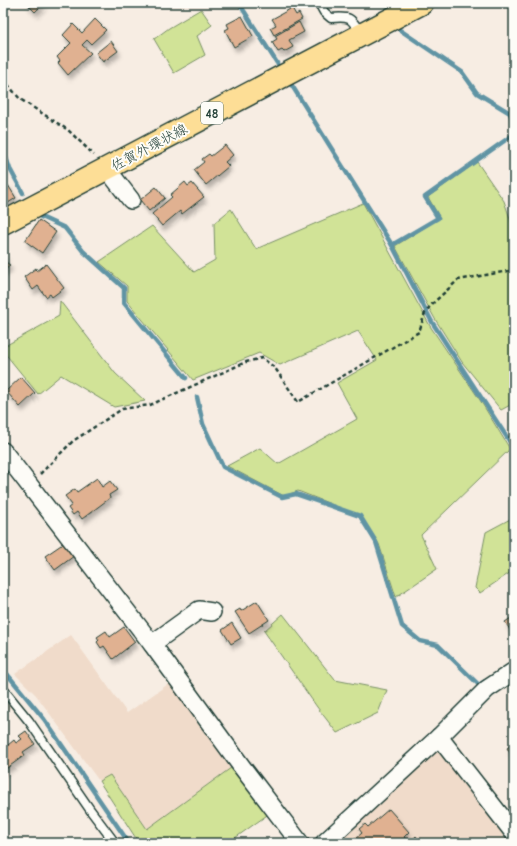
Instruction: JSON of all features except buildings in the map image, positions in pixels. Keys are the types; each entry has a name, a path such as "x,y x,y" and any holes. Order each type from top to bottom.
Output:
{"main road":[{"name":"佐賀外環状線","path":"3,223 422,3"}],"street":[{"path":"107,169 131,200"},
{"path":"3,451 152,644 300,843"},
{"path":"152,644 199,610 212,612"},
{"path":"324,843 439,737 487,689 514,671"},
{"path":"439,737 514,833"}],"lane":[{"path":"319,3 324,12 331,18 344,16 352,21 361,35"},
{"path":"3,689 29,721 115,843"}],"path":[{"path":"3,79 20,98 68,130 107,169"},
{"path":"29,484 73,441 122,409 150,405 246,362 262,358 275,368 298,402 419,332 426,313 431,305 458,280 514,270"}],"shaded area":[{"path":"71,635 127,713 174,680 235,765 147,829 110,775 99,781 36,695 15,674"},
{"path":"3,698 11,707 3,713"},
{"path":"444,751 514,843 333,843 433,752"}],"green space":[{"path":"201,9 212,25 197,36 205,55 174,73 154,39 169,28"},
{"path":"477,162 504,201 514,230 514,403 501,410 462,362 435,319 395,246 440,218 428,197"},
{"path":"363,203 430,326 480,400 510,449 421,535 437,569 396,597 379,544 361,516 298,491 284,496 227,466 260,448 278,464 357,419 337,383 377,360 358,331 280,365 259,353 193,380 127,301 127,286 99,262 152,226 194,272 215,260 214,223 231,209 256,249"},
{"path":"60,301 115,373 145,401 114,407 61,375 38,394 3,351 3,347 59,316"},
{"path":"514,517 514,570 480,593 475,588 486,532"},
{"path":"283,614 335,680 387,690 378,713 337,733 264,631"},
{"path":"235,765 270,813 228,843 139,843 99,781 110,775 147,829"}],"waterway":[{"path":"239,3 277,63"},
{"path":"400,30 462,72 477,93 510,113 514,124"},
{"path":"291,84 392,245 432,322 514,448"},
{"path":"392,245 438,218 425,197 514,134"},
{"path":"3,149 10,169 23,193"},
{"path":"41,217 65,228 83,251 124,288 124,303 186,378"},
{"path":"197,397 203,424 223,467 282,497 296,494 360,516 376,542 402,626 420,641 438,645 479,685 485,681"},
{"path":"3,669 44,719 129,843"}]}
